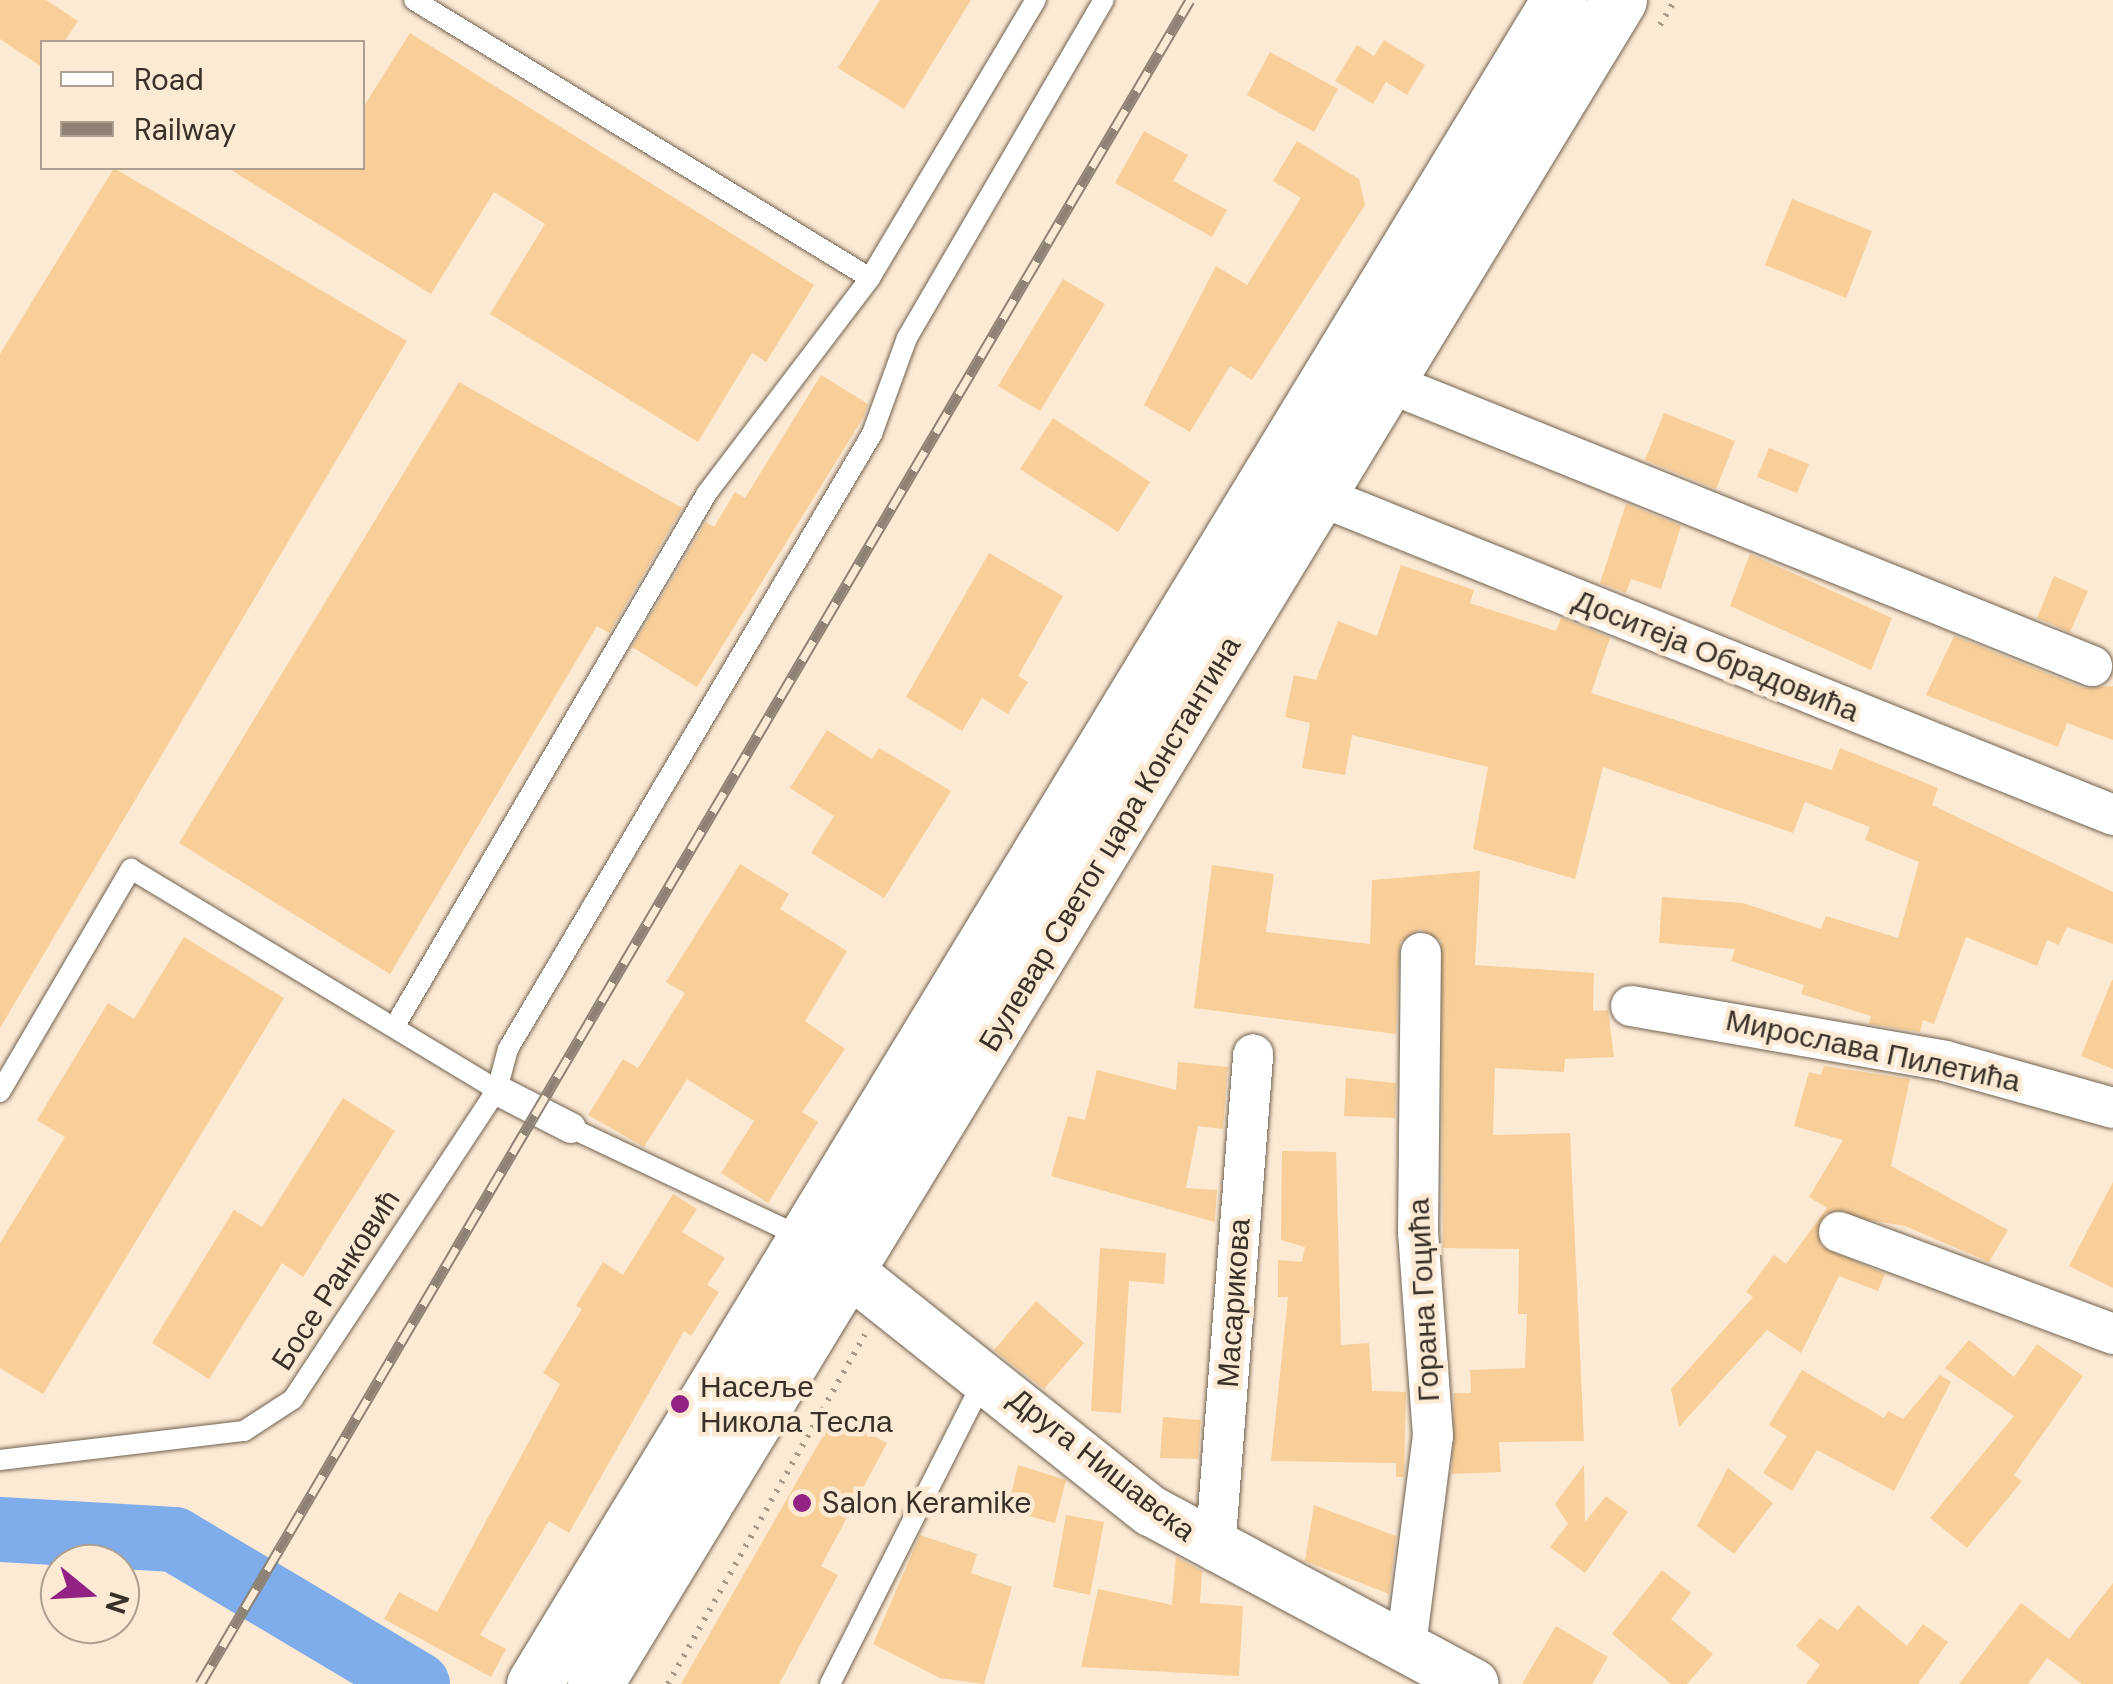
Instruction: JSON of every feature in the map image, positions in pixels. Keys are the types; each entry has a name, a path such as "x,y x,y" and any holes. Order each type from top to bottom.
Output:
{"main road":[{"name":"Булевар Светог цара Константина","path":"538,1679 1558,0"},
{"name":"Булевар Светог цара Константина","path":"594,1684 854,1268 1619,0"}],"street":[{"path":"1389,383 2092,666"},
{"name":"Доситеја Обрадовића","path":"1320,496 2113,815"},
{"name":"Горана Гоцића","path":"1406,1646 1433,1436 1418,1232 1421,953"},
{"name":"Мирослава Пилетића","path":"1631,1006 1945,1061 2113,1108"},
{"name":"Масарикова","path":"1215,1551 1253,1054"},
{"path":"497,1090 571,1128"},
{"path":"1839,1232 2113,1334"},
{"name":"Друга Нишавска","path":"806,1238 854,1268 1150,1511 1215,1551 1474,1684"}],"lane":[{"path":"414,0 870,278"},
{"path":"396,1024 707,493 870,278 1036,0"},
{"name":"Босе Ранковић","path":"0,1460 244,1431 292,1399 497,1090 508,1048 872,434 907,338 1104,0"},
{"path":"0,1092 131,869 396,1024 497,1090"},
{"path":"571,1128 806,1238"},
{"path":"830,1684 986,1374"}],"building":[{"path":"0,0 46,0 78,21 65,40 40,40 40,66 0,39"},
{"path":"880,0 971,0 904,109 838,68"},
{"path":"410,33 814,285 766,362 752,353 698,442 490,314 545,224 494,192 431,294 231,170 365,170 365,104"},
{"path":"1384,40 1425,65 1407,95 1386,82 1373,104 1335,81 1357,45 1374,56"},
{"path":"1270,52 1338,89 1314,132 1247,95"},
{"path":"1144,131 1188,155 1173,181 1227,210 1212,237 1115,183"},
{"path":"1297,141 1359,179 1365,205 1252,380 1230,366 1190,432 1144,405 1216,266 1247,285 1301,198 1273,181"},
{"path":"113,170 407,341 0,1028 0,354"},
{"path":"1792,199 1872,231 1846,298 1765,265"},
{"path":"1063,279 1105,304 1040,411 998,386"},
{"path":"821,375 868,404 863,418 697,687 632,647 706,522 714,527 735,492 745,498"},
{"path":"459,382 682,508 609,633 597,626 390,974 179,843"},
{"path":"1664,413 1735,441 1716,489 1645,460"},
{"path":"1053,418 1150,482 1118,532 1020,469"},
{"path":"1769,448 1809,464 1797,493 1757,477"},
{"path":"1626,504 1681,526 1661,589 1631,579 1626,593 1600,583"},
{"path":"989,553 1063,596 1018,676 1028,682 1008,714 982,698 962,731 906,697"},
{"path":"1750,554 1892,618 1871,670 1730,606"},
{"path":"1401,565 1474,590 1470,603 1556,631 1561,618 1610,638 1591,693 1832,770 1840,748 1938,788 1932,805 2113,892 2113,944 2067,927 2059,945 2047,940 2037,966 1966,937 1934,1024 1923,1020 1920,1032 1869,1024 1871,1016 1801,994 1804,985 1731,961 1735,949 1659,943 1662,897 1743,903 1821,929 1826,916 1898,938 1919,862 1865,840 1870,827 1805,802 1793,833 1603,767 1575,879 1473,849 1488,767 1352,735 1345,775 1302,768 1310,723 1285,717 1294,675 1316,680 1338,621 1377,636"},
{"path":"2054,576 2088,591 2070,632 2037,618"},
{"path":"1954,636 2083,688 2113,686 2113,740 2067,723 2058,747 1926,695"},
{"path":"827,730 872,759 879,748 951,791 884,898 811,853 834,816 790,788"},
{"path":"740,864 789,894 780,909 847,951 805,1021 845,1049 802,1112 818,1122 768,1203 721,1173 754,1121 687,1079 644,1147 588,1115 623,1059 638,1068 685,993 666,982"},
{"path":"1212,865 1274,874 1266,932 1370,944 1372,880 1480,871 1475,965 1594,973 1593,1011 1608,1010 1614,1057 1565,1059 1564,1072 1495,1068 1493,1135 1570,1133 1584,1441 1499,1442 1501,1472 1452,1474 1454,1393 1471,1393 1470,1370 1525,1368 1527,1314 1518,1314 1519,1249 1443,1248 1441,941 1420,929 1400,942 1396,1034 1194,1008"},
{"path":"184,937 284,998 43,1394 0,1368 0,1243 65,1137 37,1120 108,1003 134,1019"},
{"path":"2113,980 2113,1069 2081,1056"},
{"path":"1178,1062 1228,1067 1223,1129 1198,1126 1186,1188 1217,1190 1215,1222 1051,1176 1068,1116 1085,1120 1097,1070 1176,1090"},
{"path":"1824,1066 1910,1079 1891,1166 2008,1230 1989,1262 1905,1226 1825,1213 1820,1246 1885,1274 1878,1291 1839,1276 1801,1353 1767,1330 1679,1427 1671,1389 1753,1297 1746,1292 1774,1255 1786,1264 1827,1208 1809,1197 1843,1140 1794,1126 1809,1072 1821,1075"},
{"path":"1346,1078 1396,1083 1395,1118 1344,1116"},
{"path":"343,1098 395,1131 303,1277 282,1263 209,1379 152,1343 234,1210 262,1227"},
{"path":"1282,1151 1336,1152 1341,1345 1369,1343 1372,1391 1406,1392 1404,1477 1396,1477 1396,1463 1271,1461 1288,1297 1278,1297 1278,1260 1302,1262 1305,1247 1281,1240"},
{"path":"2113,1182 2113,1288 2069,1266"},
{"path":"673,1194 697,1209 682,1232 725,1258 707,1285 719,1292 691,1336 684,1331 569,1533 549,1521 480,1635 506,1649 491,1677 384,1619 399,1592 437,1612 560,1384 543,1373 582,1309 576,1306 603,1262 623,1275"},
{"path":"1100,1248 1166,1253 1164,1284 1129,1281 1121,1413 1091,1411"},
{"path":"1036,1301 1084,1343 1044,1389 994,1350"},
{"path":"1969,1340 2014,1377 2037,1344 2083,1376 2014,1475 2022,1481 1967,1548 1930,1518 2014,1416 1945,1368"},
{"path":"1802,1370 1884,1418 1888,1411 1903,1419 1940,1375 1951,1382 1894,1491 1817,1450 1792,1491 1763,1473 1787,1436 1769,1425"},
{"path":"835,1415 887,1443 821,1566 838,1575 779,1684 681,1684"},
{"path":"1163,1417 1201,1420 1198,1459 1160,1458"},
{"path":"1018,1465 1066,1480 1055,1523 1025,1515 1030,1500 1011,1495"},
{"path":"1584,1465 1585,1522 1606,1496 1628,1512 1585,1573 1550,1547 1568,1524 1555,1504"},
{"path":"1728,1468 1773,1503 1734,1554 1697,1526"},
{"path":"1314,1505 1396,1536 1389,1594 1305,1561"},
{"path":"1066,1515 1104,1522 1090,1595 1053,1587"},
{"path":"920,1535 977,1554 971,1573 1012,1587 984,1684 940,1678 873,1644"},
{"path":"1176,1557 1202,1571 1200,1603 1243,1606 1239,1676 1081,1667 1098,1589 1172,1605"},
{"path":"1662,1570 1691,1593 1671,1619 1713,1654 1687,1684 1671,1684 1612,1634"},
{"path":"2113,1583 2113,1684 2082,1684 2047,1658 2028,1684 1959,1684 2021,1603 2069,1639"},
{"path":"1858,1605 1907,1646 1923,1624 1948,1642 1918,1684 1806,1684 1820,1665 1796,1646 1820,1618 1838,1630"},
{"path":"1556,1626 1608,1657 1592,1684 1522,1684"}],"waterway":[{"path":"0,1529 174,1539 417,1684"}],"railway":[{"path":"200,1684 1190,0"}],"place":[{"name":"Насеље Никола Тесла","path":"680,1404"},
{"name":"Salon Keramike","path":"802,1503"}]}
